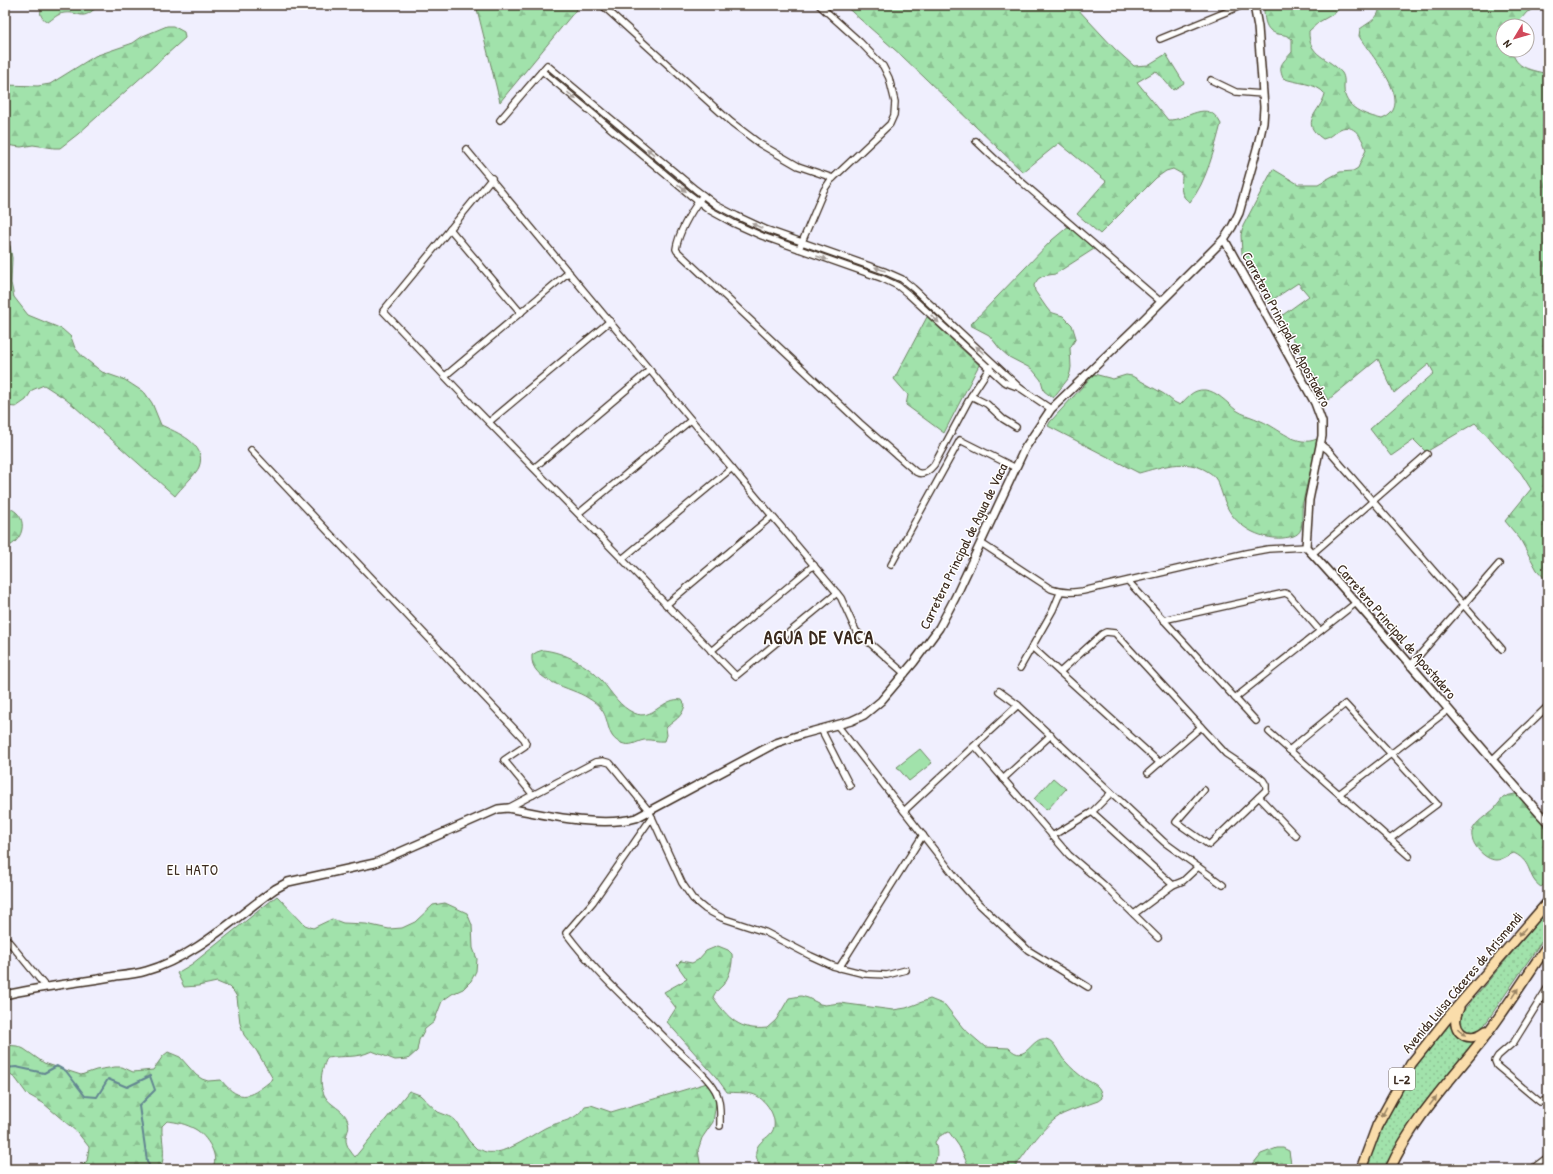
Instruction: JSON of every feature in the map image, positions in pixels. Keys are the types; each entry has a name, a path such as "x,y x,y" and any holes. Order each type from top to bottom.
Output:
{"main road":[{"name":"Avenida Luisa Cáceres de Arismendi","path":"1361,1169 1377,1126 1411,1064 1548,902"},
{"name":"L-2","path":"1390,1169 1405,1141 1419,1120 1493,1025 1548,945"},
{"path":"1463,1001 1456,1015 1455,1022 1457,1028 1464,1035 1475,1037 1481,1035 1493,1025"}],"street":[{"path":"602,5 731,122 760,144 798,166 832,178"},
{"path":"799,249 824,190 832,178 890,124 894,115 895,102 889,78 883,66 860,42 819,5"},
{"path":"1160,40 1243,5"},
{"path":"1224,239 1239,213 1263,123 1263,94 1258,27 1254,5"},
{"path":"500,120 547,65 703,195 716,204 736,216 765,229 884,271 902,279 1020,388 1051,409"},
{"path":"542,71 698,202 711,211 762,236 881,278 898,286 1004,382 1020,388"},
{"path":"1211,80 1236,92 1263,94"},
{"path":"976,141 1161,302"},
{"path":"466,149 492,178 691,420 842,598 856,631 905,674"},
{"path":"492,178 383,311 736,676 837,593"},
{"path":"703,195 688,219 677,242 677,252 860,424 916,472 923,474 930,470 971,396 994,363"},
{"path":"450,229 521,313"},
{"name":"Carretera Principal de Agua de Vaca","path":"5,995 45,986 146,971 185,954 275,889 288,882 375,863 498,809 508,808 578,819 609,822 624,821 650,814 776,743 851,721 872,710 905,674 939,628 1016,468 1033,436 1051,409 1224,239"},
{"name":"Carretera Principal de Apostadero","path":"1224,239 1315,403 1322,422 1320,444 1309,500 1306,547 1357,602 1448,710 1548,823"},
{"path":"445,376 570,272"},
{"path":"489,422 610,321"},
{"path":"534,468 650,370"},
{"path":"971,396 987,404 1003,419 1016,427"},
{"path":"579,513 691,420"},
{"path":"891,565 960,440 1016,468"},
{"path":"1320,444 1328,450 1502,649"},
{"path":"251,450 524,739 526,743 525,746 504,760 533,795"},
{"path":"1312,554 1427,454"},
{"path":"622,559 732,468"},
{"path":"666,605 772,516"},
{"path":"981,543 1050,589 1060,593 1084,592 1268,549 1306,547"},
{"path":"1410,666 1499,564"},
{"path":"711,651 814,565"},
{"path":"1128,581 1256,721"},
{"path":"1020,668 1060,593"},
{"path":"1163,620 1285,593 1289,595 1320,630"},
{"path":"1235,698 1357,602"},
{"path":"1060,672 1098,637 1106,632 1114,633 1226,754 1256,774 1266,785 1266,790 1259,798 1209,845 1176,822 1204,790"},
{"path":"1032,647 1160,763"},
{"path":"999,691 1018,705 1051,735 1164,842 1223,885"},
{"path":"1289,750 1345,704 1437,804 1390,839"},
{"path":"904,811 1018,705"},
{"path":"1492,760 1548,706"},
{"path":"1339,794 1448,710"},
{"path":"837,725 957,878 1009,934 1028,950 1088,987"},
{"path":"1148,773 1201,727"},
{"path":"821,729 850,786"},
{"path":"1269,732 1409,856"},
{"path":"1003,779 1051,735"},
{"path":"975,746 1069,856 1103,884 1158,938"},
{"path":"508,808 595,762 603,761 610,763 650,814 682,883 693,899 705,910 722,918 765,932 811,956 839,968 866,974 887,975 906,970"},
{"path":"1052,836 1092,812 1111,792"},
{"path":"1259,798 1296,836"},
{"path":"1092,812 1173,885"},
{"path":"650,814 593,902 566,933 581,954 602,977 644,1017 715,1090 720,1110 720,1126"},
{"path":"839,968 923,835"},
{"path":"1134,914 1173,885 1183,881 1198,867"},
{"path":"5,937 45,986"},
{"path":"1548,987 1514,1042 1498,1056 1495,1061 1497,1066 1540,1102 1548,1098"},
{"path":"1532,1169 1548,1157"}],"green space":[{"path":"44,5 99,5 85,15 64,13 57,15 48,22 43,19 41,15 41,10"},
{"path":"476,5 580,5 500,102"},
{"path":"844,5 1074,5 1115,49 1134,66 1148,65 1166,54 1184,83 1173,90 1156,71 1137,82 1168,120 1203,111 1210,112 1216,116 1221,124 1201,185 1190,202 1182,193 1182,174 1173,169 1166,171 1156,178 1100,234 1077,214 1106,181 1059,143 1023,172 902,56"},
{"path":"1264,5 1342,5 1335,13 1319,22 1309,31 1312,46 1320,56 1342,73 1344,78 1345,95 1352,106 1363,113 1382,119 1392,112 1395,103 1393,91 1380,66 1359,36 1360,29 1370,22 1378,13 1379,5 1544,5 1527,12 1522,18 1495,18 1495,58 1515,58 1520,65 1525,68 1548,74 1548,582 1537,570 1520,539 1505,521 1531,489 1521,473 1475,423 1426,452 1414,440 1391,456 1370,429 1434,373 1429,364 1394,393 1378,359 1328,400 1280,317 1309,296 1298,283 1269,302 1242,254 1241,235 1243,226 1273,169 1298,184 1318,184 1340,172 1353,171 1358,168 1366,150 1363,141 1354,130 1350,128 1345,127 1340,129 1323,139 1316,133 1311,122 1325,94 1321,90 1311,85 1283,78 1281,66 1292,52 1292,39 1270,30 1267,27"},
{"path":"167,26 173,26 184,32 185,38 78,134 60,148 33,145 21,147 5,145 5,85 38,86 50,84 95,56 133,43 143,36"},
{"path":"1070,225 1094,249 1055,274 1043,276 1038,279 1034,285 1035,291 1050,312 1063,316 1072,325 1076,338 1070,348 1071,367 1068,379 1053,398 1044,391 1041,380 1032,369 1009,357 1000,349 989,335 970,325 1052,240"},
{"path":"5,238 10,246 12,258 11,283 14,297 28,315 62,329 71,337 75,348 83,357 102,372 125,380 145,393 152,403 161,425 182,435 195,445 201,459 199,467 175,496 74,406 44,385 32,390 26,400 16,407 5,406"},
{"path":"927,317 979,365 944,433 906,405 908,395 894,379"},
{"path":"1094,374 1113,379 1126,375 1132,376 1180,405 1194,392 1201,390 1209,391 1218,395 1239,412 1268,424 1288,436 1302,441 1317,439 1319,443 1302,505 1302,526 1300,532 1291,537 1274,538 1256,534 1248,529 1234,518 1225,502 1217,480 1207,471 1199,467 1182,464 1156,468 1139,473 1048,426"},
{"path":"5,507 13,510 18,515 22,520 22,527 21,533 17,539 5,548"},
{"path":"543,650 567,656 583,665 602,681 624,707 634,713 641,715 647,714 675,700 682,700 685,705 684,709 680,716 666,728 667,735 665,741 646,740 630,744 621,743 613,737 604,714 598,705 581,694 544,678 537,672 533,664 532,655"},
{"path":"920,749 932,763 909,781 897,767"},
{"path":"1053,778 1066,789 1047,810 1034,799"},
{"path":"1515,794 1521,795 1548,827 1548,881 1541,887 1533,879 1525,861 1520,857 1514,853 1500,859 1492,859 1483,854 1473,841 1472,832 1475,825 1495,808 1503,798"},
{"path":"277,896 305,925 313,928 332,919 343,923 366,924 389,929 402,928 415,922 433,905 445,903 467,913 472,925 473,948 477,959 476,971 471,981 463,989 442,1001 434,1022 425,1029 419,1040 417,1051 408,1059 395,1060 372,1051 355,1056 327,1058 321,1082 322,1088 327,1099 343,1112 347,1119 349,1128 346,1135 347,1144 349,1150 355,1157 409,1091 420,1095 438,1112 455,1120 469,1141 477,1149 492,1152 510,1148 551,1125 572,1118 585,1106 591,1105 611,1112 707,1083 715,1097 716,1103 713,1122 702,1138 698,1150 701,1169 211,1169 215,1159 214,1153 204,1136 188,1126 167,1121 162,1126 163,1158 160,1169 78,1169 87,1161 89,1147 77,1132 43,1103 27,1094 16,1079 5,1071 5,1045 17,1046 44,1063 81,1075 96,1070 115,1067 122,1067 133,1072 153,1070 163,1056 168,1052 180,1057 196,1075 202,1079 208,1081 221,1080 235,1093 247,1095 259,1090 273,1079 256,1050 244,1035 240,1023 237,997 234,992 229,987 217,982 184,987 177,973 192,964"},
{"path":"1548,910 1548,932 1483,1027 1474,1033 1469,1033 1460,1026 1460,1017 1463,1011"},
{"path":"718,946 728,950 732,954 732,962 728,978 713,997 729,1017 742,1025 767,1028 776,1020 789,998 801,996 825,1005 840,1003 893,1010 906,1008 930,999 945,1005 963,1028 985,1047 1009,1048 1015,1053 1020,1054 1041,1039 1049,1040 1072,1069 1098,1087 1102,1098 1056,1118 1036,1138 1014,1169 970,1169 959,1146 949,1132 938,1138 935,1142 937,1156 931,1169 760,1169 756,1156 757,1148 761,1142 768,1137 774,1127 773,1115 770,1109 762,1099 752,1094 727,1092 716,1077 667,1022 676,1008 664,992 687,979 677,965 681,961 692,963 698,960 706,951"},
{"path":"1450,1021 1453,1030 1459,1037 1468,1041 1477,1040 1438,1085 1414,1117 1403,1134 1385,1169 1365,1169 1386,1119 1412,1069"},
{"path":"1277,1148 1283,1148 1289,1151 1291,1164 1296,1169 1249,1169 1261,1154"}],"waterway":[{"path":"5,1068 16,1067 44,1073 57,1066 66,1071 85,1096 97,1097 108,1079 127,1087 150,1076 155,1090 139,1106 147,1161 151,1169"}],"district":[{"name":"AGUA DE VACA","path":"819,637"},
{"name":"EL HATO","path":"193,869"}]}
